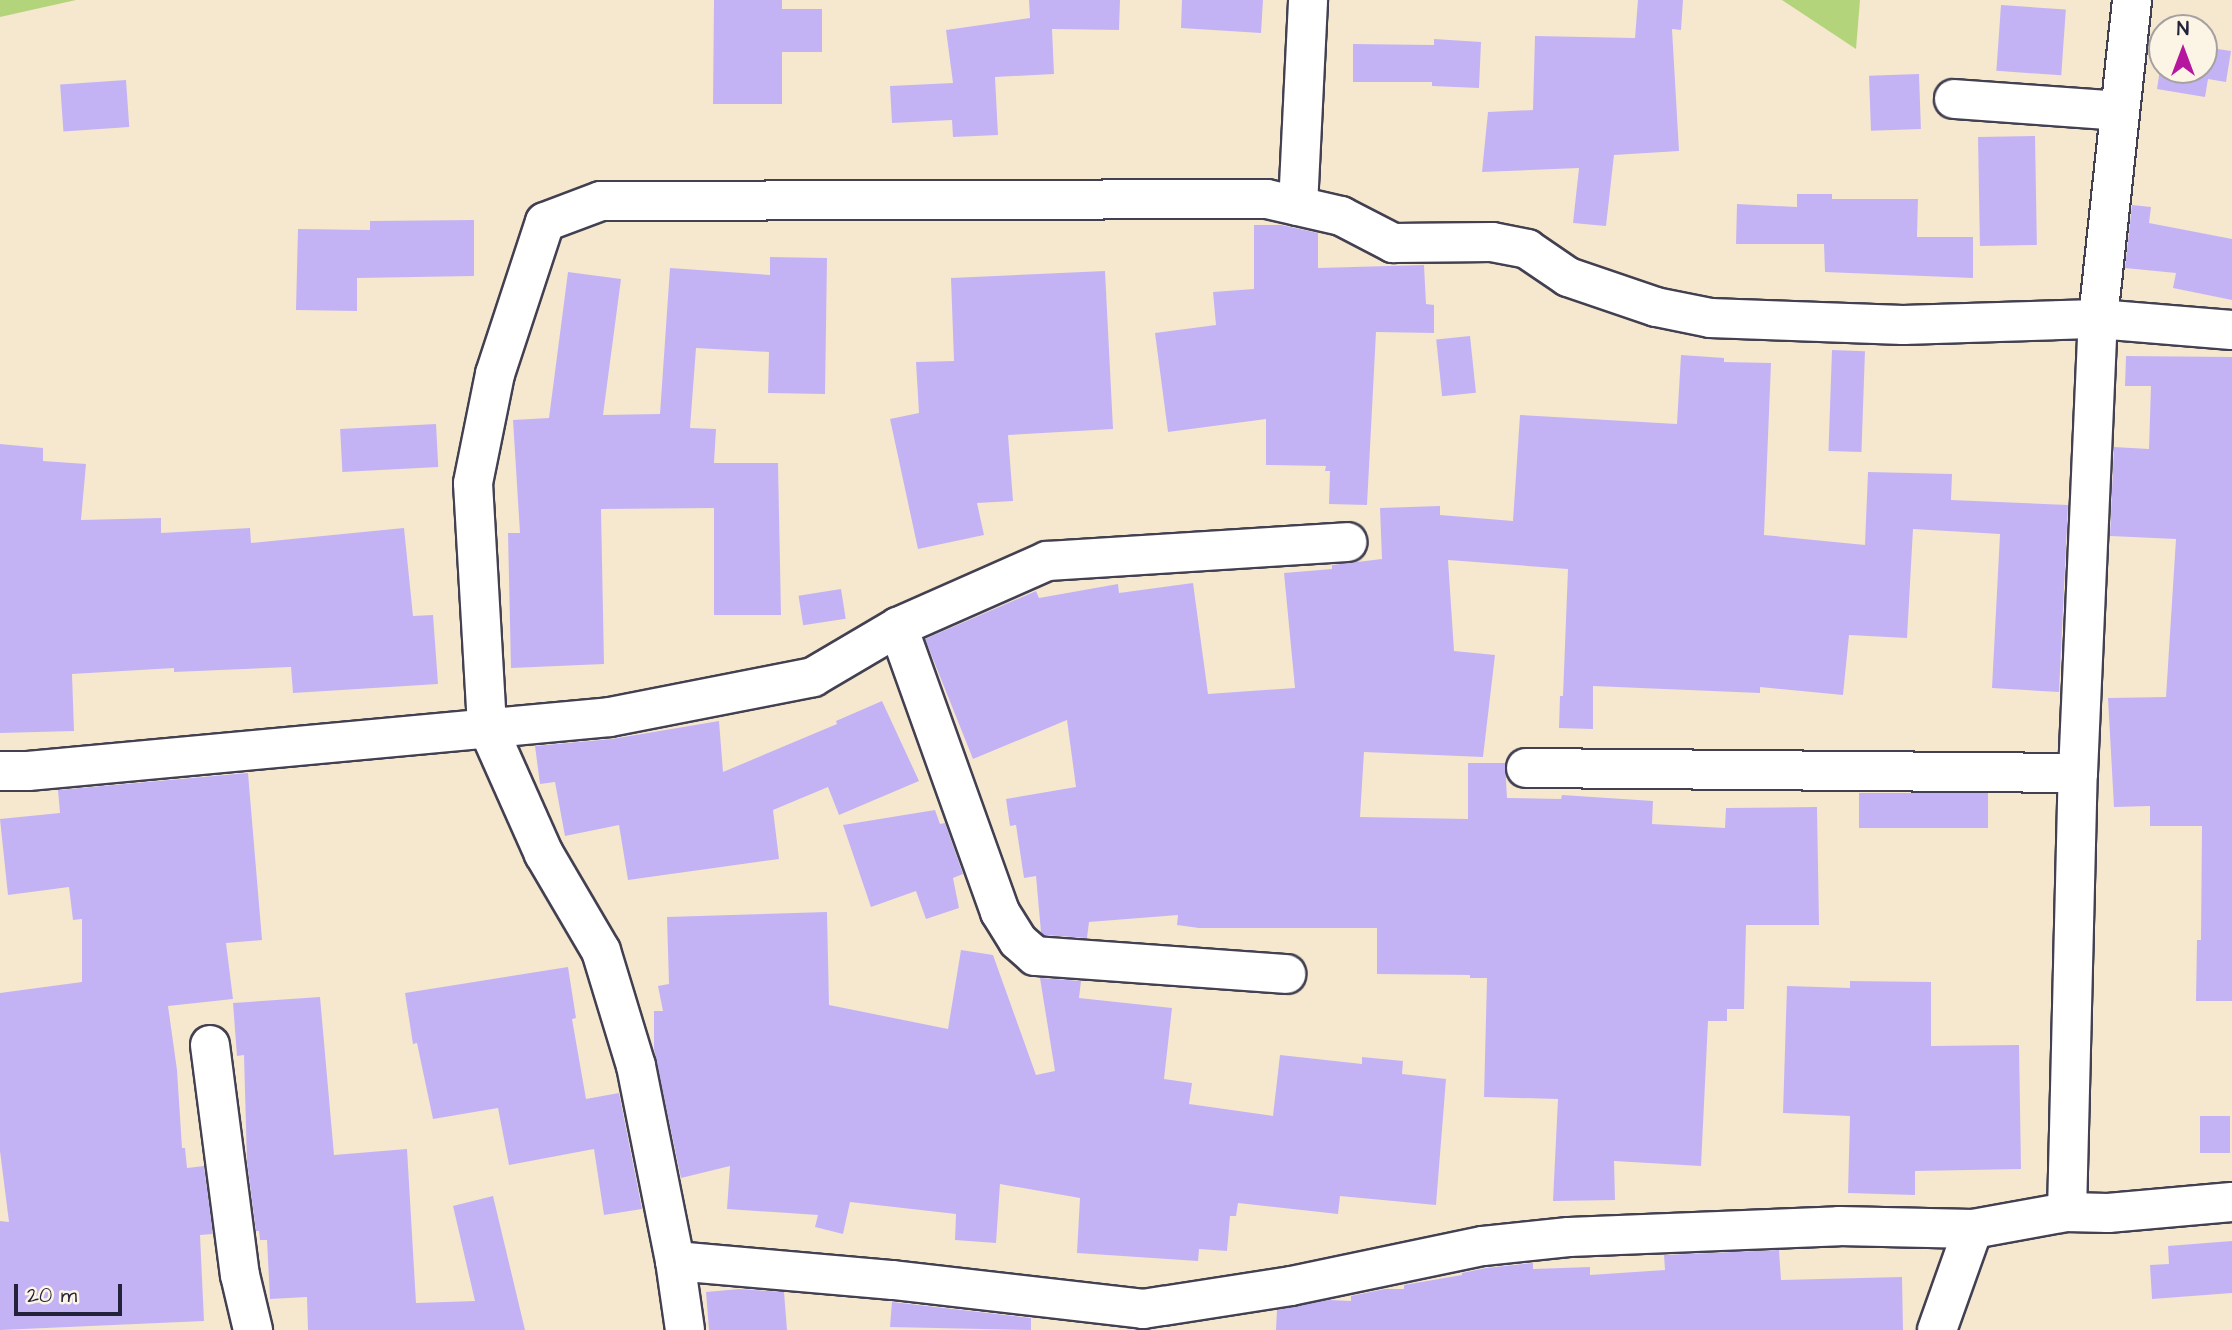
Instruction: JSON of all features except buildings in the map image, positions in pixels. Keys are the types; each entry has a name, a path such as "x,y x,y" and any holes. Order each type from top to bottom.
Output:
{"street":[{"path":"1298,205 1308,0"},
{"path":"2067,1212 2078,773 2098,319 2132,0"},
{"path":"1954,99 2120,111"},
{"path":"685,1330 675,1261 636,1066 601,951 544,854 487,726 474,483 495,374 545,222 601,201 1267,199 1341,216 1393,243 1492,243 1527,249 1568,277 1656,307 1710,318 1903,325 2098,319 2232,330"},
{"path":"0,772 28,772 487,726 610,717 814,677 898,627 1047,561 1347,542"},
{"path":"898,627 967,812 1000,912 1018,942 1035,956 1286,974"},
{"path":"1526,768 2078,773"},
{"path":"210,1045 240,1275 253,1330"},
{"path":"675,1261 961,1287 1143,1309 1291,1286 1483,1246 1569,1237 1839,1226 1973,1229 2067,1212 2108,1213 2232,1202"},
{"path":"1937,1330 1973,1229"}],"green space":[{"path":"0,0 76,0 0,17"},
{"path":"1782,0 1860,0 1856,49"}]}
